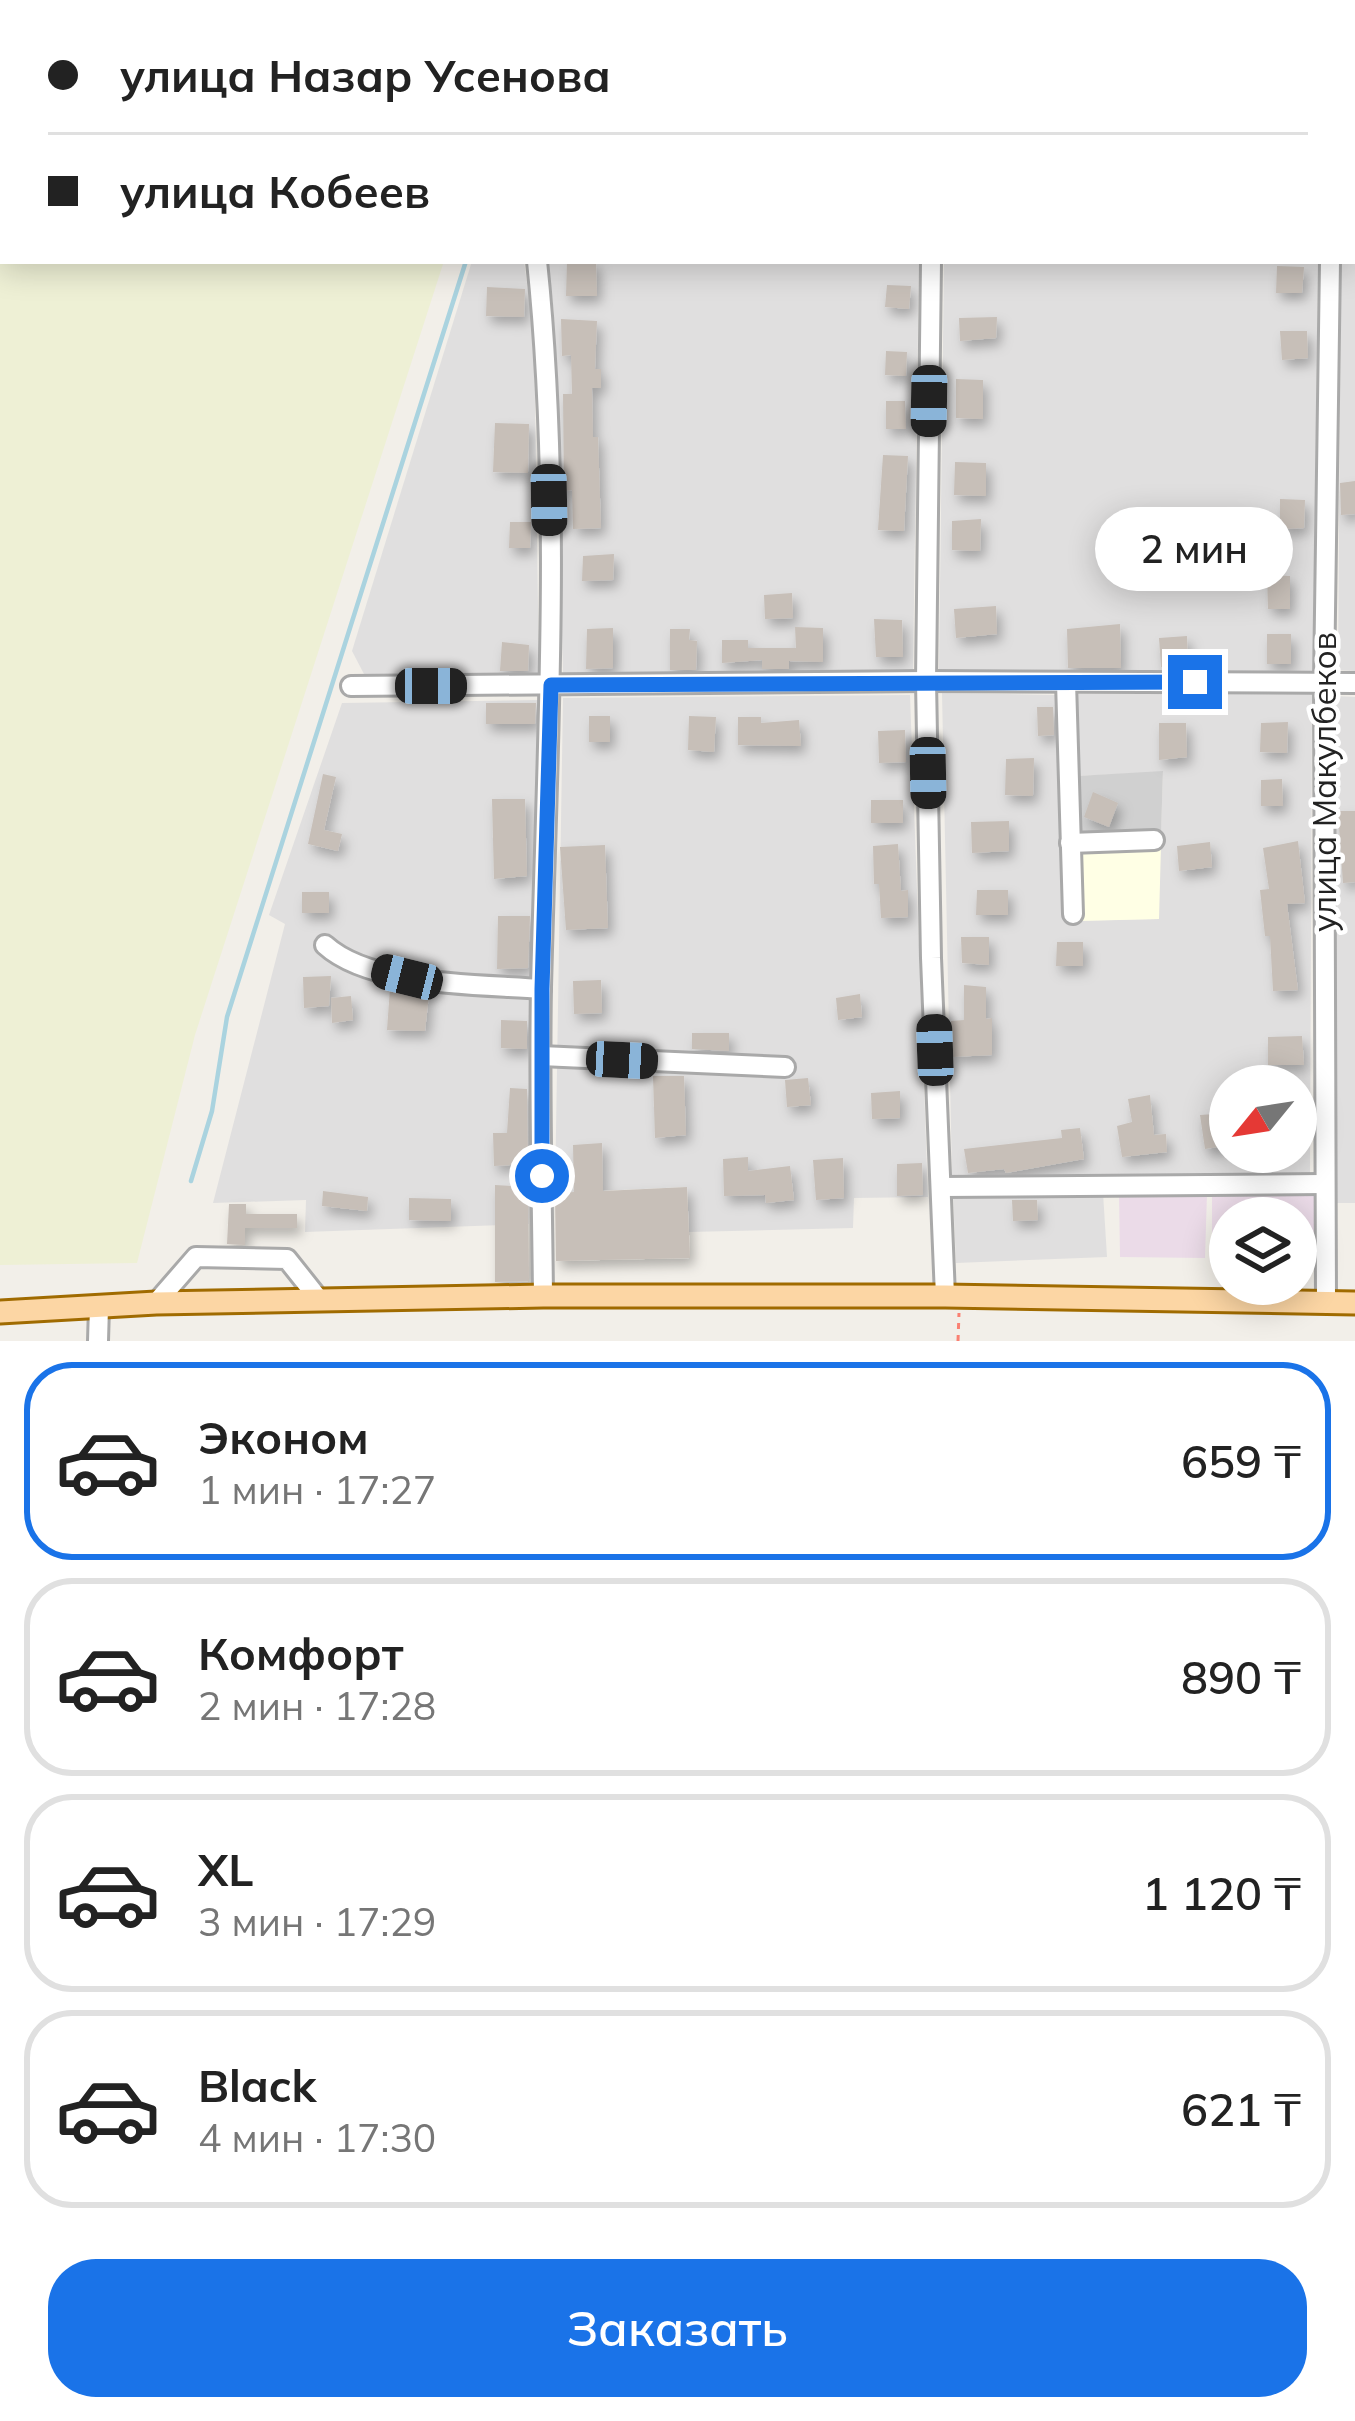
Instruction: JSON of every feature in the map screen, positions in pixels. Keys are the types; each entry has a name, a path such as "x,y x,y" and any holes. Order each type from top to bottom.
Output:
{"main road":[{"path":"0,1312 318,1298 542,1296 1355,1303"}],"street":[{"path":"537,264 548,361 551,685 541,1056 542,1296"},
{"path":"931,264 926,681 940,1187 952,1296"},
{"name":"улица Макулбеков","path":"1325,1303 1324,682 1330,264"},
{"path":"1066,682 1073,914"},
{"path":"351,686 1355,683"},
{"path":"1070,843 1154,840"},
{"path":"326,945 341,960 407,977 542,989"},
{"path":"541,1056 785,1067"},
{"path":"940,1187 1322,1184"},
{"path":"156,1303 196,1256 287,1259 318,1298"},
{"path":"98,1341 99,1307"}],"path":[{"path":"952,1296 958,1341"}],"shaded area":[{"path":"0,264 443,264 195,1035 137,1263 0,1265"},
{"path":"471,264 524,264 534,336 539,674 364,674 352,651"},
{"path":"548,264 919,264 913,671 563,674 554,315"},
{"path":"944,264 1318,264 1313,672 939,672"},
{"path":"1341,264 1355,264 1355,671 1338,670"},
{"path":"942,693 1057,695 1068,921 1158,919 1163,772 1077,776 1073,694 1312,694 1310,1065 1209,1065 1209,1173 1310,1173 952,1176"},
{"path":"910,695 928,1197 854,1198 853,1228 689,1232 687,1187 555,1193 563,698"},
{"path":"1336,696 1355,697 1355,1203 1332,1203"},
{"path":"538,700 529,1224 305,1232 306,1200 213,1203 285,924 269,915 342,703"},
{"path":"1163,771 1161,834 1080,837 1077,776"},
{"path":"1161,845 1159,919 1079,921 1079,847"},
{"path":"1316,1191 1316,1197 1212,1197 1212,1192"},
{"path":"1103,1193 1107,1257 956,1263 953,1195"},
{"path":"1119,1193 1207,1193 1205,1258 1120,1257"}],"building":[{"path":"567,264 596,264 597,296 566,296"},
{"path":"1277,266 1304,267 1302,293 1276,293"},
{"path":"887,285 911,286 909,309 885,307"},
{"path":"487,287 525,289 524,317 486,316"},
{"path":"997,317 996,338 960,341 959,318"},
{"path":"561,319 597,321 595,369 601,369 601,388 592,388 601,528 573,529 572,490 564,491 563,394 572,394 571,355 562,356"},
{"path":"1280,331 1307,331 1308,358 1282,360"},
{"path":"886,351 907,352 906,376 885,375"},
{"path":"956,379 983,380 983,419 956,418"},
{"path":"886,401 905,401 906,429 886,429"},
{"path":"495,423 529,424 528,473 493,472"},
{"path":"883,455 908,456 904,531 878,530"},
{"path":"955,462 986,463 986,496 954,495"},
{"path":"1355,481 1355,514 1341,515 1340,483"},
{"path":"1280,499 1305,500 1304,528 1280,529"},
{"path":"981,519 980,551 952,550 952,521"},
{"path":"510,522 531,522 530,548 509,548"},
{"path":"614,554 613,580 582,581 583,556"},
{"path":"1267,575 1290,576 1290,609 1268,609"},
{"path":"792,593 793,618 765,619 764,595"},
{"path":"996,606 997,634 956,638 954,609"},
{"path":"874,619 902,620 903,657 876,657"},
{"path":"1120,624 1121,668 1068,668 1067,629"},
{"path":"795,627 823,628 823,662 789,661 789,669 762,669 762,660 722,663 722,640 748,640 748,648 796,648"},
{"path":"613,628 613,668 586,669 587,629"},
{"path":"670,629 690,629 689,640 697,641 696,670 670,670"},
{"path":"1267,634 1291,634 1291,664 1267,664"},
{"path":"1187,636 1188,665 1161,667 1159,638"},
{"path":"502,642 529,645 528,671 500,671"},
{"path":"486,703 536,703 535,724 486,724"},
{"path":"1037,707 1053,707 1054,735 1038,736"},
{"path":"589,716 610,716 610,742 589,742"},
{"path":"689,716 716,717 714,752 688,750"},
{"path":"738,717 761,717 761,723 799,720 801,746 738,745"},
{"path":"1288,722 1287,753 1260,752 1261,723"},
{"path":"1159,723 1186,723 1187,757 1159,760"},
{"path":"905,730 906,762 879,763 878,731"},
{"path":"1034,758 1033,796 1005,795 1006,759"},
{"path":"323,774 336,777 324,830 342,834 338,851 308,844"},
{"path":"1282,779 1283,806 1261,806 1261,780"},
{"path":"1093,792 1118,803 1109,827 1084,817"},
{"path":"492,799 525,799 527,876 494,879"},
{"path":"871,800 903,800 903,823 871,823"},
{"path":"1338,811 1355,811 1355,882 1343,883"},
{"path":"1009,821 1009,851 972,853 971,822"},
{"path":"1298,841 1305,903 1287,904 1298,990 1273,991 1270,936 1265,936 1260,890 1269,889 1263,848"},
{"path":"1210,842 1212,867 1179,871 1177,846"},
{"path":"898,844 901,891 908,890 908,917 881,918 873,846"},
{"path":"605,845 608,928 566,930 560,847"},
{"path":"977,890 1008,890 1008,915 976,915"},
{"path":"302,892 329,892 329,913 302,913"},
{"path":"498,916 530,916 528,968 497,969"},
{"path":"961,937 989,937 989,965 962,963"},
{"path":"1057,942 1083,942 1083,966 1056,966"},
{"path":"331,976 329,1006 304,1008 303,977"},
{"path":"601,980 602,1013 574,1014 573,981"},
{"path":"964,985 986,987 992,1055 951,1057 951,1021 964,1020"},
{"path":"390,988 429,995 425,1031 387,1030"},
{"path":"860,994 862,1017 838,1020 836,998"},
{"path":"351,996 353,1020 332,1023 331,998"},
{"path":"501,1020 527,1021 527,1049 501,1048"},
{"path":"692,1033 729,1033 729,1051 692,1049"},
{"path":"1302,1036 1304,1065 1268,1065 1268,1037"},
{"path":"653,1076 684,1076 686,1135 655,1138"},
{"path":"808,1078 811,1105 787,1107 785,1080"},
{"path":"510,1088 527,1089 528,1164 494,1166 493,1133 507,1133"},
{"path":"900,1091 900,1118 872,1119 871,1093"},
{"path":"1150,1095 1154,1135 1166,1134 1167,1152 1122,1157 1117,1126 1132,1122 1128,1099"},
{"path":"1209,1114 1209,1148 1205,1149 1200,1115"},
{"path":"1080,1128 1084,1159 1006,1173 1004,1169 968,1173 964,1149 1062,1138 1061,1130"},
{"path":"602,1143 603,1191 687,1187 690,1258 556,1261 555,1193 574,1192 573,1145"},
{"path":"748,1157 748,1171 790,1166 794,1200 766,1203 765,1195 724,1196 723,1159"},
{"path":"843,1158 844,1198 816,1200 813,1160"},
{"path":"922,1163 923,1195 897,1196 897,1164"},
{"path":"495,1185 528,1187 529,1281 495,1282"},
{"path":"323,1191 368,1197 367,1211 322,1206"},
{"path":"409,1198 451,1199 451,1221 409,1220"},
{"path":"1012,1200 1037,1200 1038,1220 1013,1221"},
{"path":"229,1204 246,1204 246,1214 297,1214 297,1228 245,1228 245,1245 227,1244"}],"waterway":[{"path":"191,1181 212,1111 227,1017 465,264"}],"route":[{"path":"542,1176 551,685 1195,682"}]}
